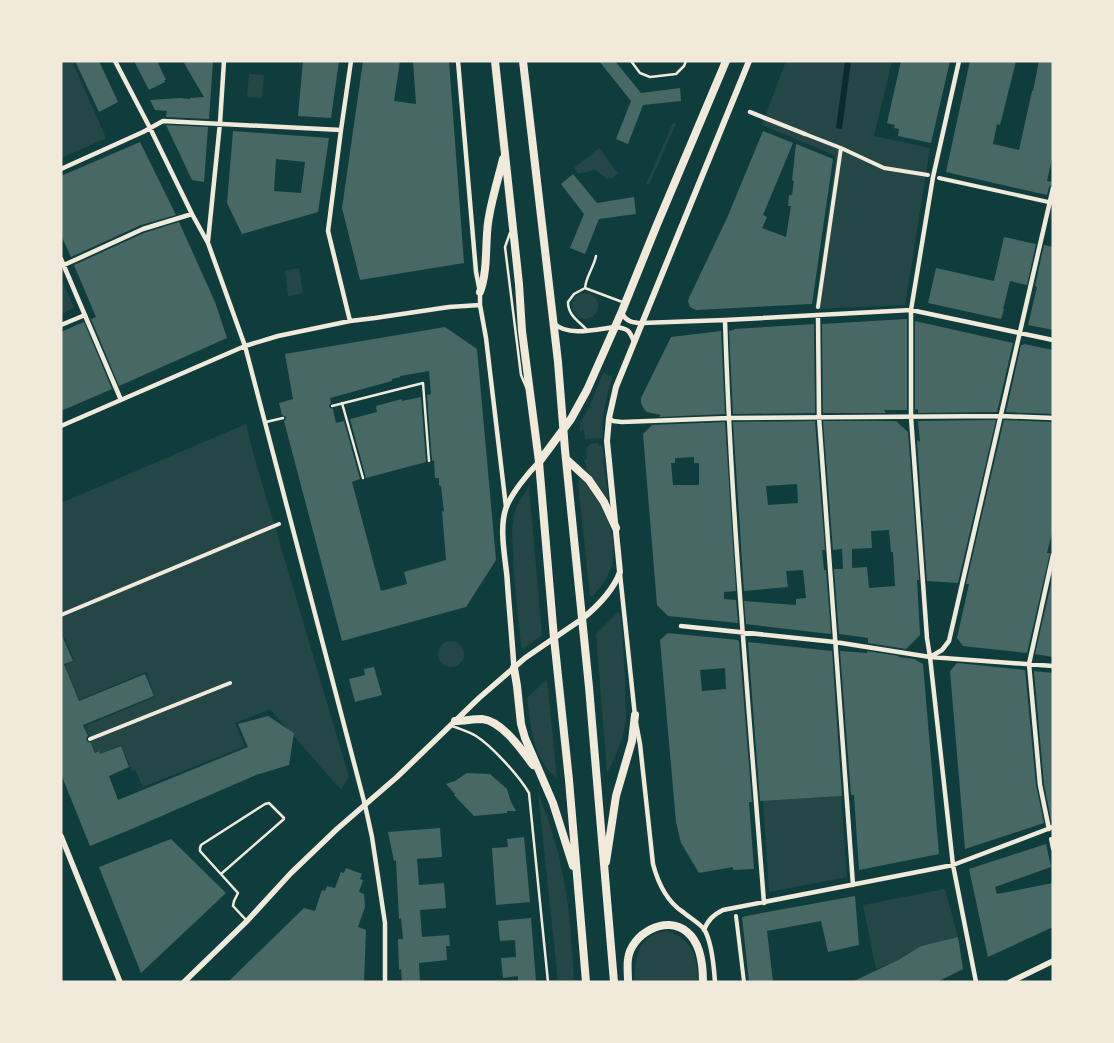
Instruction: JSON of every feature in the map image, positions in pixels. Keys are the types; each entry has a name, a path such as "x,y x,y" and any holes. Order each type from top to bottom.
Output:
{"main road":[{"path":"495,61 523,338 539,462 586,982"},
{"path":"523,61 553,321 589,687 614,982"},
{"path":"539,462 563,429 587,390 622,312 622,302 726,61"},
{"path":"582,619 608,593 620,572 607,441 609,418 616,388 749,61"},
{"path":"480,292 484,280 490,210 504,152"},
{"path":"566,459 588,480 604,502 616,528"},
{"path":"514,668 525,738 559,818 578,882"},
{"path":"604,874 616,796 632,742 635,715"},
{"path":"453,723 482,719 497,724 527,757 544,781"},
{"path":"628,982 628,958 638,939 655,927 667,925 677,926 687,932 695,941 700,955 704,982"}],"street":[{"path":"115,61 208,243 245,346 365,805 372,837 385,923 385,982"},
{"path":"208,243 224,61"},
{"path":"350,321 328,231 351,61"},
{"path":"458,61 476,272 486,338 506,508 503,522 504,548 514,668"},
{"path":"959,61 933,177 910,310 911,417 927,638 953,865 976,982"},
{"path":"750,112 868,159 884,168 928,175"},
{"path":"61,169 164,121 341,130"},
{"path":"818,307 841,148"},
{"path":"939,178 1051,203"},
{"path":"930,657 942,650 948,641 1053,188"},
{"path":"64,265 144,229 192,214"},
{"path":"61,259 121,400"},
{"path":"61,426 245,346 278,336 350,321 448,307 480,305"},
{"path":"622,312 628,321 642,323 818,316 910,310 1053,340"},
{"path":"61,324 85,315"},
{"path":"818,316 819,417 853,885"},
{"path":"725,320 729,418 743,632 764,903"},
{"path":"553,321 558,327 571,331 622,328 629,331 634,342"},
{"path":"609,418 613,421 622,422 819,417 1000,416 1053,418"},
{"path":"506,508 522,482 539,462"},
{"path":"61,615 279,524"},
{"path":"704,930 711,917 723,910 953,865 1051,828 1040,785 1029,664 1053,555"},
{"path":"620,572 635,715 656,877 669,899 681,912 690,917 704,930 711,950 715,982"},
{"path":"184,982 247,921 291,873 489,689 525,658 582,619"},
{"path":"682,626 835,642 930,657 1053,666"},
{"path":"90,739 230,683"},
{"path":"61,836 120,982"},
{"path":"1051,839 1053,848"},
{"path":"736,916 744,982"},
{"path":"1010,982 1053,961"}],"lane":[{"path":"631,61 640,73 650,77 676,74 686,61"},
{"path":"585,288 596,256"},
{"path":"587,330 572,316 568,306 568,302 574,294 585,288 622,302"},
{"path":"332,406 423,384 430,461"},
{"path":"342,403 362,478"},
{"path":"266,422 283,418"},
{"path":"453,723 484,742 522,781 529,793 548,982"},
{"path":"221,874 284,819 269,803 201,845 200,848 200,851 238,893 233,906 247,921"}],"shaded area":[{"path":"61,61 72,61 106,138 61,158"},
{"path":"786,61 892,61 874,136 930,148 905,305 815,309 836,156 762,125"},
{"path":"845,61 851,61 842,129 836,128"},
{"path":"249,74 264,75 262,98 247,97"},
{"path":"673,123 676,124 649,185 646,184"},
{"path":"599,148 618,173 613,178 607,179 595,170 578,174 574,168"},
{"path":"299,268 303,293 288,296 285,271"},
{"path":"61,278 74,308 61,314"},
{"path":"585,293 594,297 598,306 594,315 585,319 576,315 572,306 576,297"},
{"path":"603,373 610,376 613,375 605,406 602,438 585,439 584,429 580,432 580,424"},
{"path":"246,424 349,777 341,790 270,709 235,723 245,746 143,787 135,770 132,771 121,745 100,754 99,751 95,752 85,726 155,697 146,672 79,700 65,665 74,661 65,638 61,639 61,503"},
{"path":"598,443 599,446 602,445 607,498 585,469 587,468 584,460 587,459 586,450 590,444"},
{"path":"579,478 595,493 601,504 611,530 613,543 614,555 611,570 592,597 590,596"},
{"path":"529,486 542,635 523,649 514,576 512,531 514,513"},
{"path":"618,612 621,616 626,722 622,739 607,772 596,634"},
{"path":"451,641 460,645 464,654 460,663 451,667 442,663 438,654 442,645"},
{"path":"547,679 557,778 542,761 538,752 534,741 527,698"},
{"path":"538,792 555,842 564,880 568,904 574,982 558,982"},
{"path":"841,796 847,877 769,892 763,801"},
{"path":"945,889 958,937 921,946 900,959 876,969 863,905"},
{"path":"667,931 683,939 692,950 697,965 699,982 634,982 637,956 640,948 649,937"}],"building":[{"path":"75,61 99,61 118,102 99,112"},
{"path":"134,61 157,61 166,80 164,80 165,82 149,90"},
{"path":"191,61 213,61 209,119 166,117 167,111 155,110 150,100 204,97 184,63"},
{"path":"303,61 339,61 331,118 298,116"},
{"path":"363,61 400,61 394,101 416,104 413,61 449,61 464,263 360,280 342,208"},
{"path":"599,61 615,61 641,93 680,88 681,101 643,105 628,144 616,139 631,101"},
{"path":"901,61 950,61 931,143 898,136 899,129 894,128 895,125 887,123"},
{"path":"970,61 1016,61 1000,125 997,124 993,144 1019,150 1039,61 1053,61 1053,154 1047,181 1053,182 1053,184 1049,187 1047,195 946,172"},
{"path":"166,125 208,127 204,182 192,180"},
{"path":"233,131 329,138 318,212 242,234 227,203","holes":["276,159 305,162 301,193 274,191"]},
{"path":"763,131 793,143 763,215 767,217 762,228 786,237 791,206 788,206 789,195 792,195 794,181 792,180 796,144 833,159 812,304 696,310 690,307 689,298 727,218"},
{"path":"140,142 176,215 141,225 71,257 61,235 61,176"},
{"path":"573,174 597,203 634,197 636,214 599,219 585,254 570,248 584,214 561,184"},
{"path":"179,222 215,302 227,338 119,386 91,319 96,317 74,265 144,233"},
{"path":"1004,237 1036,244 1027,285 1010,281 1001,319 928,303 936,268 994,281"},
{"path":"1044,245 1053,247 1053,330 1028,325"},
{"path":"907,319 907,410 884,410 886,413 823,413 822,324"},
{"path":"915,321 1013,343 997,412 918,413 918,409 915,410"},
{"path":"84,322 112,389 61,411 61,332"},
{"path":"814,324 815,413 733,414 729,331 734,329"},
{"path":"445,327 477,349 496,560 466,607 342,641 284,421 286,417 282,415 279,403 293,399 285,354","holes":["429,371 431,394 427,395 432,461 434,460 435,478 439,478 439,485 441,486 446,560 404,572 407,584 381,591 352,482 360,479 344,421 336,423 333,409 329,407 331,403 330,398 392,381 392,379 400,376"]},
{"path":"721,331 725,414 659,417 661,415 647,412 641,403 641,398 671,337"},
{"path":"1021,345 1053,350 1053,414 1006,412"},
{"path":"421,397 426,462 366,478 350,419 377,412 376,406 402,399 402,401"},
{"path":"996,420 958,583 927,581 917,440 920,442 918,421"},
{"path":"1004,420 1053,422 1053,529 1047,553 1050,553 1027,653 963,646 957,638 969,584 966,584"},
{"path":"815,421 825,550 822,550 824,570 826,570 830,634 746,624 744,601 796,605 796,599 806,598 803,570 786,571 788,587 744,591 733,422","holes":["797,484 798,503 768,505 766,486"]},
{"path":"823,421 896,421 908,432 919,580 917,580 920,635 906,649 868,643 868,638 839,634 834,569 843,569 842,549 833,550","holes":["889,530 891,552 893,552 895,586 869,588 867,567 852,568 852,549 872,548 871,531"]},
{"path":"725,422 736,591 724,592 724,599 736,600 738,623 668,616 657,605 643,434 652,425","holes":["694,457 694,463 699,463 699,485 673,485 671,463 675,463 675,458"]},
{"path":"1053,575 1053,657 1035,654"},
{"path":"61,633 73,661 64,664 79,701 145,674 154,696 83,725 88,736 86,738 87,741 91,743 95,753 99,751 100,754 121,746 129,767 109,776 118,800 248,747 238,724 268,716 294,733 289,765 256,775 90,846 61,774"},
{"path":"668,633 738,640 739,642 752,802 749,802 754,869 733,870 733,867 699,873 681,843 676,822 660,640","holes":["725,668 726,689 702,691 700,670"]},
{"path":"748,642 832,651 842,796 760,801"},
{"path":"840,651 867,653 867,651 899,656 914,659 923,664 939,854 859,870 854,795 851,795"},
{"path":"957,663 1025,670 1036,785 1044,823 965,849 950,671"},
{"path":"374,667 382,695 355,702 349,679 365,675 364,669"},
{"path":"1034,671 1053,673 1053,819 1051,820 1044,784"},
{"path":"467,773 490,774 507,789 516,811 474,816 446,784 455,781"},
{"path":"440,828 442,857 417,859 419,885 444,883 446,908 420,910 422,937 449,935 450,946 446,946 447,960 419,963 420,982 402,982 401,969 399,970 398,939 403,939 401,918 399,919 396,860 394,861 388,832"},
{"path":"524,837 530,902 496,905 492,848 508,847 507,839"},
{"path":"171,839 226,893 141,973 99,867"},
{"path":"1046,844 1051,867 995,887 997,894 1053,883 1053,927 988,957 969,869"},
{"path":"346,868 362,874 360,879 363,880 359,892 364,894 365,907 358,927 366,930 364,982 228,982 304,908 315,911 322,890 325,891 327,886 335,888 341,872 344,873"},
{"path":"855,896 859,945 828,952 821,921 767,931 773,982 749,982 742,917"},
{"path":"531,918 536,982 518,982 518,976 503,978 501,958 516,957 515,940 500,941 498,921"},
{"path":"958,937 963,969 937,982 852,982 900,959 921,946"}]}
